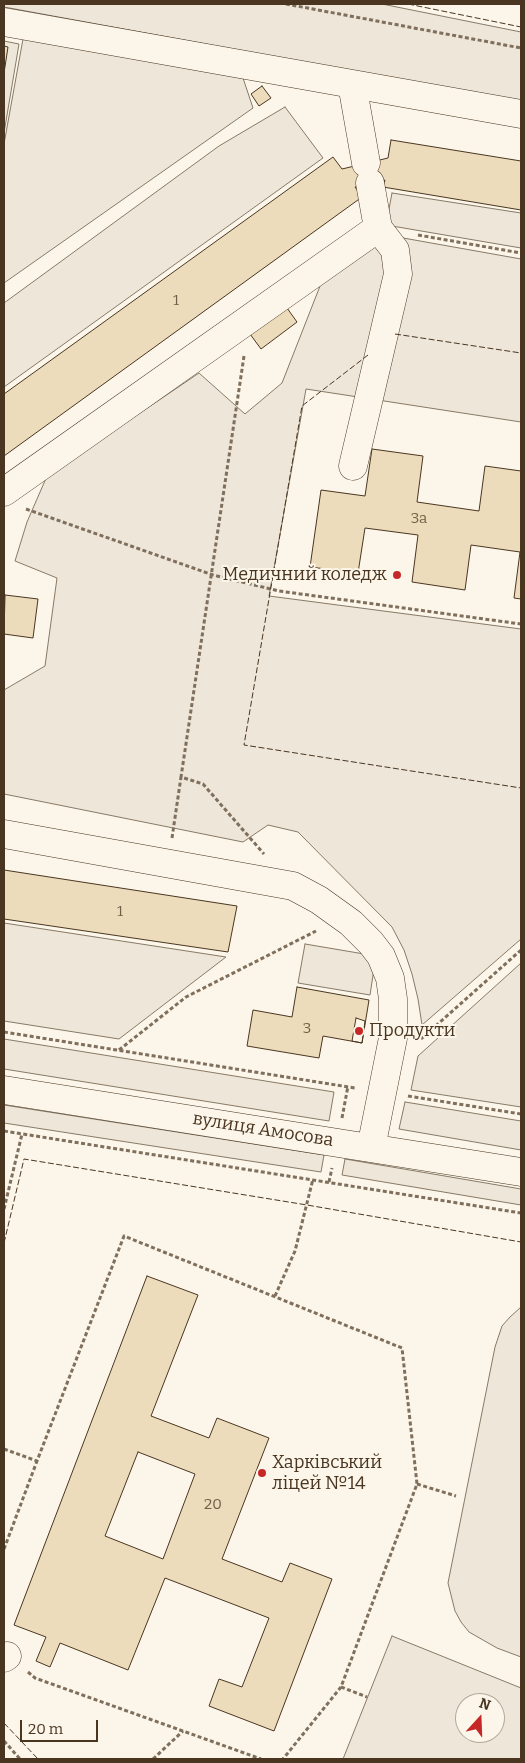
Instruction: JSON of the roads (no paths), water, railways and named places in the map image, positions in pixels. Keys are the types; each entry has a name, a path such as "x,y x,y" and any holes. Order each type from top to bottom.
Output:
{"street":[{"path":"4,22 521,114"},
{"path":"352,84 378,228 395,250 398,264 398,274 353,466"},
{"path":"13,500 249,319 378,228"},
{"path":"4,834 293,886 307,892 344,917 365,936 385,963 390,978 393,999 393,1030 383,1092 371,1148"},
{"name":"вулиця Амосова","path":"4,1090 521,1172"}],"place":[{"name":"Медичний коледж","path":"397,575"},
{"name":"Продукти","path":"359,1031"},
{"name":"Харківський ліцей №14","path":"262,1473"}]}
